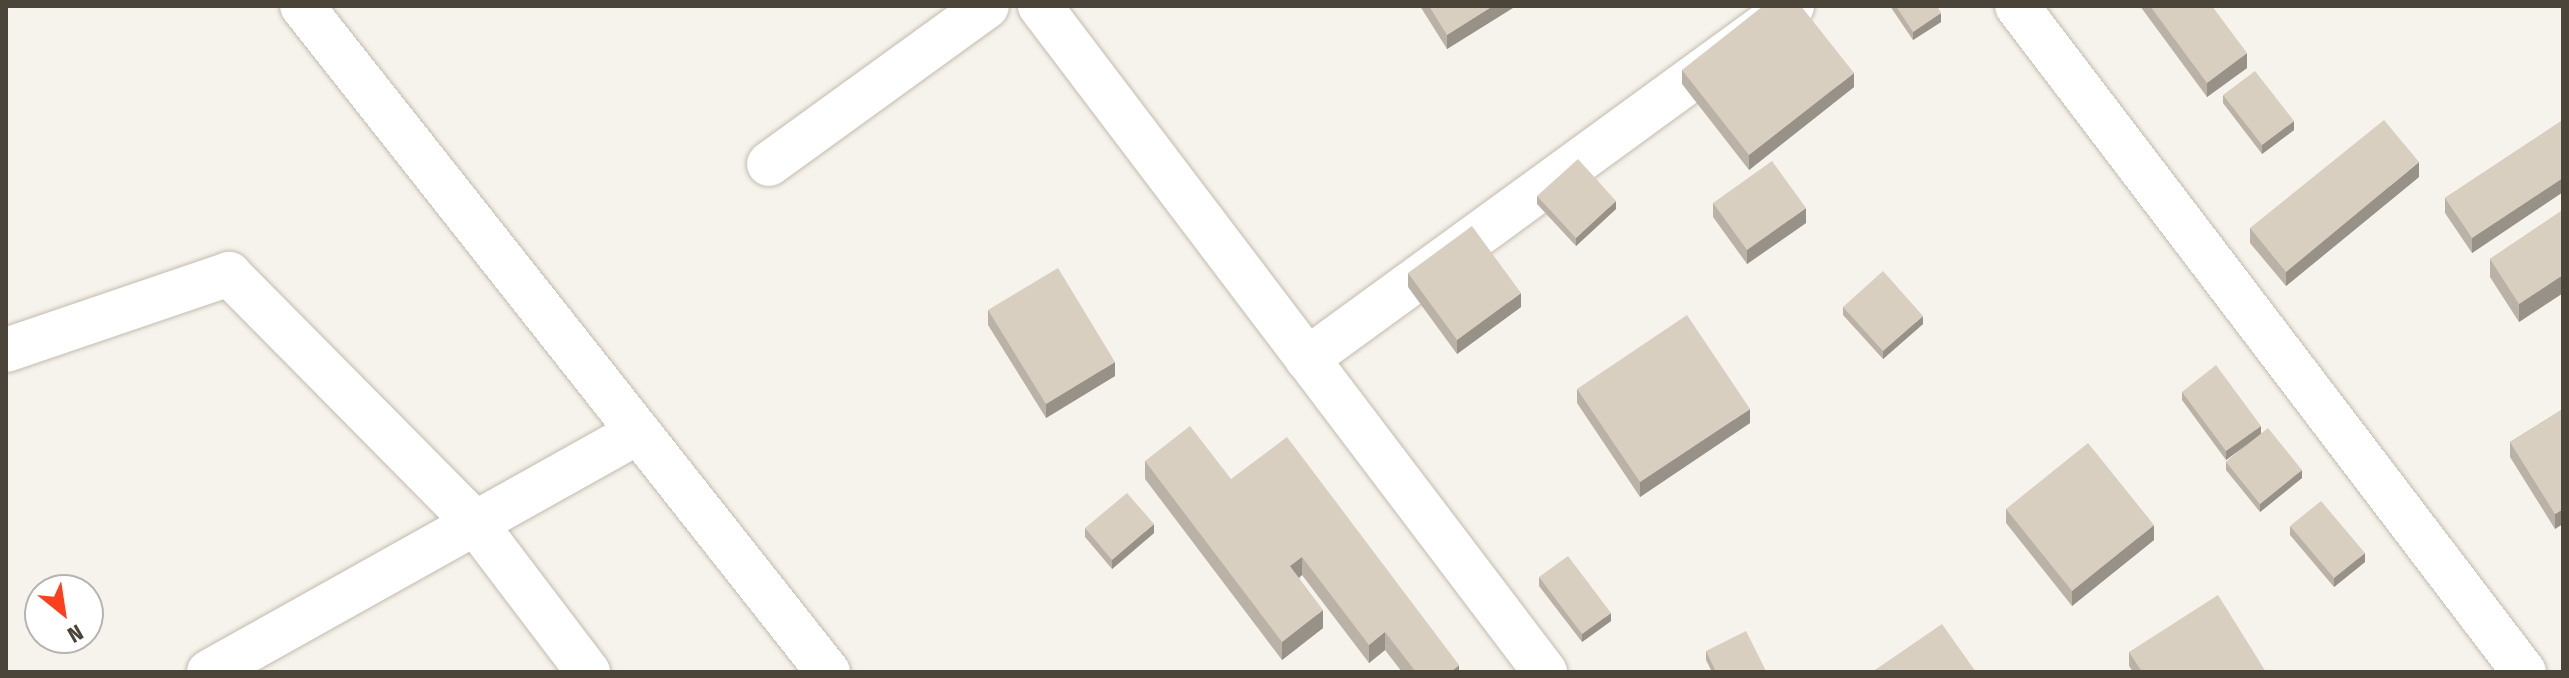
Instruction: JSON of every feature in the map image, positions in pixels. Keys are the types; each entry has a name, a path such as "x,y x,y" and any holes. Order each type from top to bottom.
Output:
{"street":[{"path":"302,6 828,672"},
{"path":"769,164 987,6"},
{"path":"1040,6 1545,672"},
{"path":"1307,359 1792,6"},
{"path":"2017,6 2524,672"},
{"path":"6,350 229,274 475,523 588,672"},
{"path":"209,672 638,432"}],"building":[{"path":"1429,6 1493,6 1447,35"},
{"path":"1763,6 1801,6 1854,73 1749,155 1682,70"},
{"path":"1896,6 1937,6 1941,13 1913,32"},
{"path":"2150,6 2212,6 2247,53 2207,83"},
{"path":"2255,71 2294,121 2262,145 2223,95"},
{"path":"2384,120 2419,162 2286,272 2250,228"},
{"path":"2563,120 2563,178 2472,238 2445,198"},
{"path":"1578,159 1616,201 1576,238 1537,196"},
{"path":"1772,161 1806,208 1747,250 1713,203"},
{"path":"2563,210 2563,275 2519,304 2490,259"},
{"path":"1472,226 1521,293 1457,340 1408,273"},
{"path":"1058,268 1115,362 1046,404 988,310"},
{"path":"1883,271 1923,316 1883,351 1843,307"},
{"path":"1687,315 1750,409 1640,482 1577,389"},
{"path":"2216,365 2261,426 2226,451 2182,392"},
{"path":"2563,409 2563,509 2555,514 2510,442"},
{"path":"1190,426 1231,479 1287,437 1459,665 1451,672 1416,672 1385,632 1369,645 1302,557 1290,566 1323,610 1282,642 1145,461"},
{"path":"2268,428 2302,470 2260,504 2226,462"},
{"path":"2088,443 2154,525 2072,591 2006,509"},
{"path":"1127,493 1154,524 1112,560 1085,528"},
{"path":"2321,501 2365,553 2334,578 2290,526"},
{"path":"1568,556 1611,613 1582,634 1539,577"},
{"path":"2218,595 2266,672 2142,672 2129,652"},
{"path":"1942,624 1976,672 1872,672"},
{"path":"1746,631 1766,671 1716,672 1706,651"}]}
